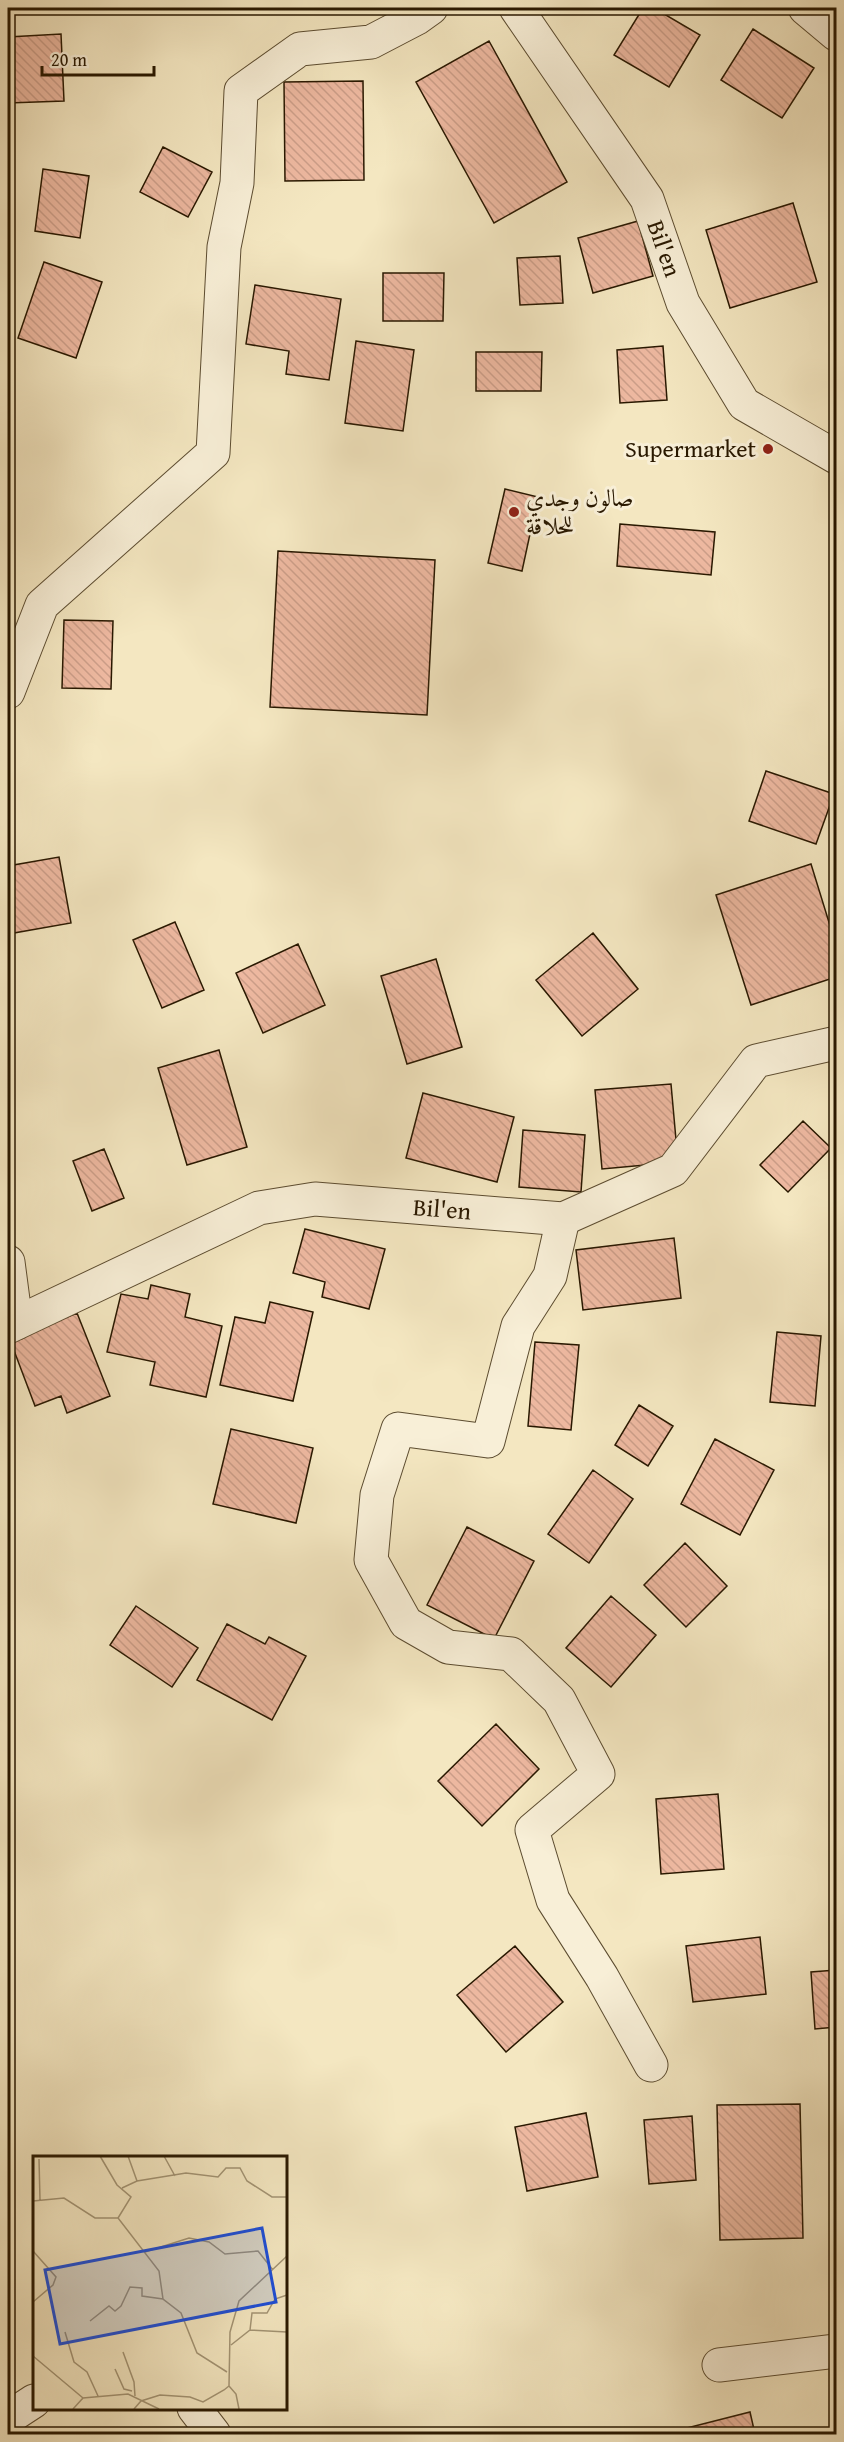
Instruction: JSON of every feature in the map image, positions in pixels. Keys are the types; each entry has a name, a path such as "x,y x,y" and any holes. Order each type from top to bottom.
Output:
{"street":[{"path":"8,692 42,605 213,453 224,247 237,183 241,91 300,49 371,42 431,8"},
{"name":"Bil'en","path":"516,8 647,199 683,303 744,404 837,457"},
{"path":"805,8 837,34"},
{"name":"Bil'en","path":"12,1325 259,1208 315,1199 563,1219 673,1170 756,1061 837,1043"},
{"path":"563,1219 550,1276 518,1326 488,1441 398,1429 377,1495 371,1560 406,1623 448,1647 511,1654 559,1700 598,1774 531,1830 553,1900 602,1977 651,2065"},
{"path":"8,1262 12,1325"},
{"path":"719,2366 837,2351"},
{"path":"8,2418 33,2402"},
{"path":"195,2409 214,2434"}],"building":[{"path":"361,8 417,8 361,13"},
{"path":"643,8 654,8 700,35 669,87 614,55"},
{"path":"753,29 814,68 782,118 721,80"},
{"path":"61,34 64,101 8,103 8,37"},
{"path":"489,41 567,182 494,223 416,82"},
{"path":"363,81 364,180 285,181 284,82"},
{"path":"163,147 212,172 188,217 140,192"},
{"path":"43,169 89,176 80,238 35,231"},
{"path":"793,203 817,282 730,308 706,230"},
{"path":"638,221 653,276 593,293 578,238"},
{"path":"560,256 563,303 520,305 517,258"},
{"path":"44,262 102,282 76,358 18,338"},
{"path":"383,273 444,273 443,321 383,321"},
{"path":"255,285 341,299 329,380 286,374 289,351 246,344"},
{"path":"356,341 414,350 403,431 345,423"},
{"path":"663,346 667,400 620,403 617,350"},
{"path":"476,352 542,352 541,391 476,391"},
{"path":"505,489 538,497 522,571 488,563"},
{"path":"620,524 715,532 711,575 617,566"},
{"path":"278,551 435,560 427,715 270,707"},
{"path":"64,620 113,621 111,689 62,688"},
{"path":"766,771 834,794 816,844 749,821"},
{"path":"59,857 71,923 8,934 8,866"},
{"path":"811,864 836,945 836,977 751,1005 716,895"},
{"path":"175,922 204,990 162,1008 133,940"},
{"path":"593,933 638,989 582,1036 536,980"},
{"path":"298,944 325,1005 263,1033 236,973"},
{"path":"436,959 462,1047 407,1064 381,976"},
{"path":"219,1050 247,1147 187,1165 158,1068"},
{"path":"671,1084 678,1162 602,1169 595,1090"},
{"path":"423,1093 514,1117 497,1182 406,1158"},
{"path":"803,1121 831,1148 788,1192 760,1165"},
{"path":"523,1130 585,1135 581,1192 519,1187"},
{"path":"104,1149 124,1198 92,1211 73,1161"},
{"path":"832,1190 836,1190 836,1244"},
{"path":"305,1229 385,1249 369,1309 322,1297 325,1282 293,1273"},
{"path":"674,1238 681,1298 583,1310 576,1250"},
{"path":"151,1285 190,1294 185,1317 222,1326 206,1397 150,1385 155,1362 107,1352 121,1294 148,1299"},
{"path":"270,1302 313,1312 293,1401 220,1385 235,1317 265,1323"},
{"path":"77,1313 110,1396 67,1413 61,1396 35,1406 10,1340"},
{"path":"777,1332 821,1336 815,1406 770,1402"},
{"path":"535,1342 579,1345 571,1430 528,1426"},
{"path":"639,1405 673,1426 648,1466 615,1445"},
{"path":"231,1429 313,1448 296,1523 213,1504"},
{"path":"715,1439 774,1470 740,1535 681,1504"},
{"path":"593,1470 633,1499 589,1563 548,1534"},
{"path":"467,1527 534,1561 494,1639 427,1605"},
{"path":"685,1543 727,1586 686,1627 644,1585"},
{"path":"611,1596 656,1635 611,1687 566,1648"},
{"path":"136,1606 198,1648 172,1687 110,1645"},
{"path":"227,1624 265,1644 269,1637 306,1656 272,1720 197,1680"},
{"path":"496,1724 539,1769 482,1826 438,1781"},
{"path":"718,1794 724,1869 661,1874 656,1799"},
{"path":"760,1937 766,1994 693,2002 686,1946"},
{"path":"515,1946 563,2002 506,2052 457,1995"},
{"path":"836,1970 836,2027 815,2029 811,1972"},
{"path":"800,2104 803,2238 720,2240 717,2105"},
{"path":"586,2113 598,2177 527,2191 515,2127"},
{"path":"692,2116 696,2180 649,2184 644,2120"},
{"path":"750,2412 755,2434 676,2434 675,2431"}],"place":[{"name":"Supermarket","path":"768,449"},
{"name":"صالون وجدي للحلاقة","path":"514,512"}]}
